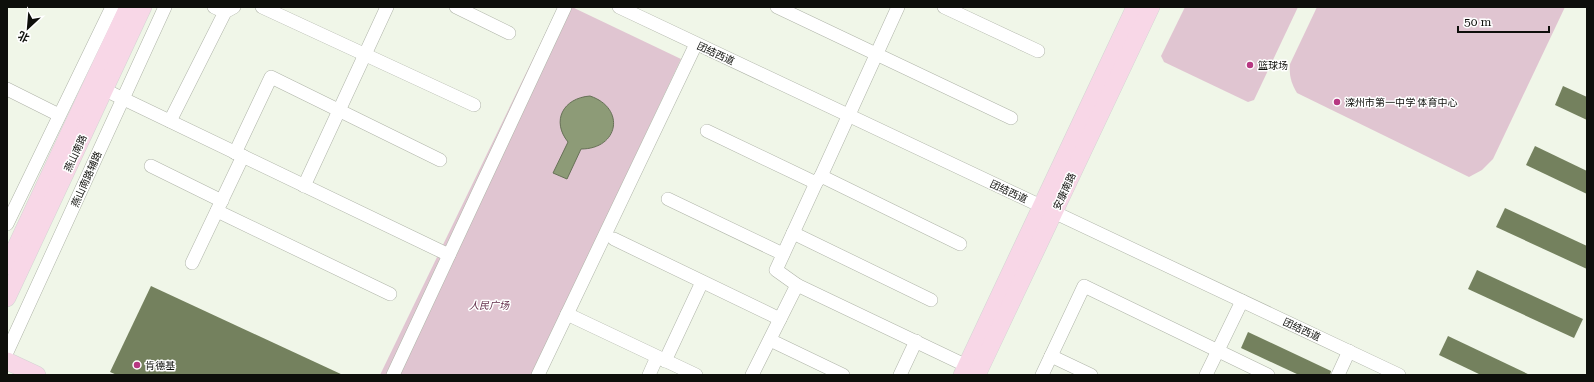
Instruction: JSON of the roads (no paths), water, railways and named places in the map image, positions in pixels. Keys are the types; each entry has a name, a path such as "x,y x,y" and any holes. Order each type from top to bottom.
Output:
{"main road":[{"name":"燕山南路","path":"7,266 128,7"},
{"name":"燕山南路","path":"7,298 143,7"},
{"name":"安康南路","path":"1048,209 1135,7"},
{"name":"安康南路","path":"969,372 1048,209 1151,7"},
{"path":"7,361 37,375"}],"street":[{"path":"7,224 112,7"},
{"name":"燕山南路辅路","path":"7,352 122,98 165,7"},
{"path":"262,7 474,105"},
{"path":"304,186 387,7"},
{"path":"456,7 509,33"},
{"path":"393,375 565,7"},
{"name":"团结西道","path":"619,7 1399,375"},
{"path":"777,7 1011,118"},
{"path":"898,7 875,53 849,115 776,270 797,285 916,341 969,372"},
{"path":"944,7 1038,51"},
{"path":"170,121 224,9"},
{"path":"538,375 696,44"},
{"path":"192,263 219,206 271,77 440,160"},
{"path":"7,89 59,115"},
{"path":"105,90 449,255"},
{"path":"707,131 960,244"},
{"path":"151,166 219,206 390,294"},
{"path":"668,200 783,254"},
{"path":"793,233 931,300"},
{"path":"614,239 780,319"},
{"path":"649,375 662,359 702,282"},
{"path":"752,375 797,285"},
{"path":"1042,375 1084,286 1268,375"},
{"path":"1206,375 1242,301"},
{"path":"567,314 696,375"},
{"path":"770,340 843,375"},
{"path":"900,375 916,341"},
{"path":"1338,375 1349,351"},
{"path":"1051,356 1091,375"}],"place":[{"name":"篮球场","path":"1250,65"},
{"name":"滦州市第一中学 体育中心","path":"1337,102"},
{"name":"肯德基","path":"137,365"}],"park label":[{"name":"人民广场","path":"489,305"}]}
